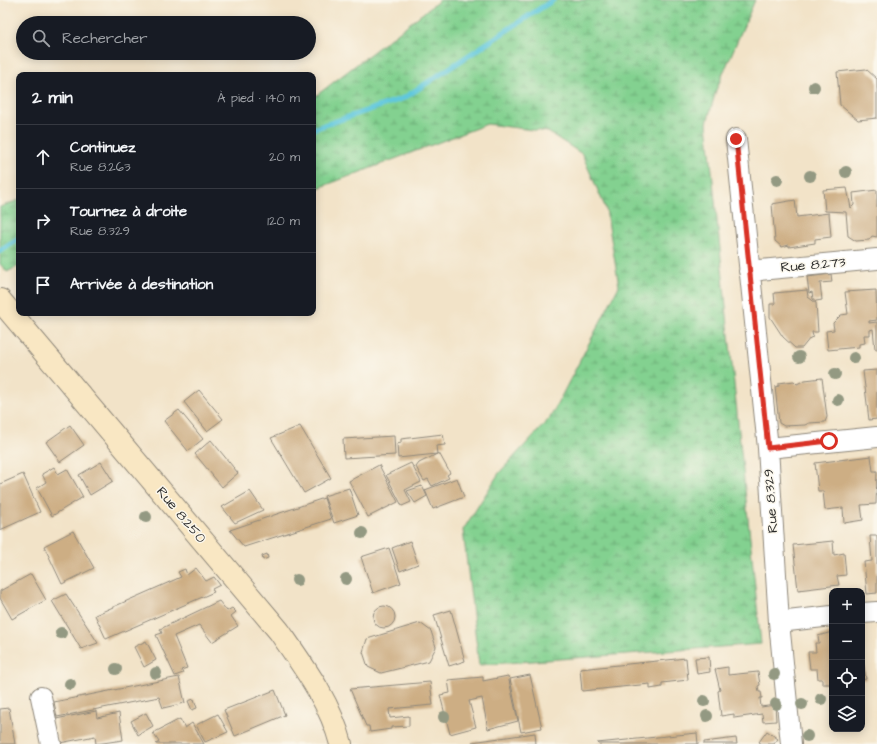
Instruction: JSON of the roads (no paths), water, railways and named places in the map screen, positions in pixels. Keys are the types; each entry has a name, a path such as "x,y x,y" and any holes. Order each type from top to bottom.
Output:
{"street":[{"name":"Rue 8.329","path":"736,139 768,448 779,622 791,744"},
{"name":"Rue 8.273","path":"750,271 877,259"},
{"name":"Rue 8.250","path":"0,300 279,631 309,674 329,709 341,744"},
{"path":"768,448 877,437"},
{"path":"865,613 877,612"},
{"path":"779,622 829,616"},
{"path":"41,697 50,744"}],"waterway":[{"path":"316,128 404,98 553,0"},
{"path":"0,251 16,241"}]}
